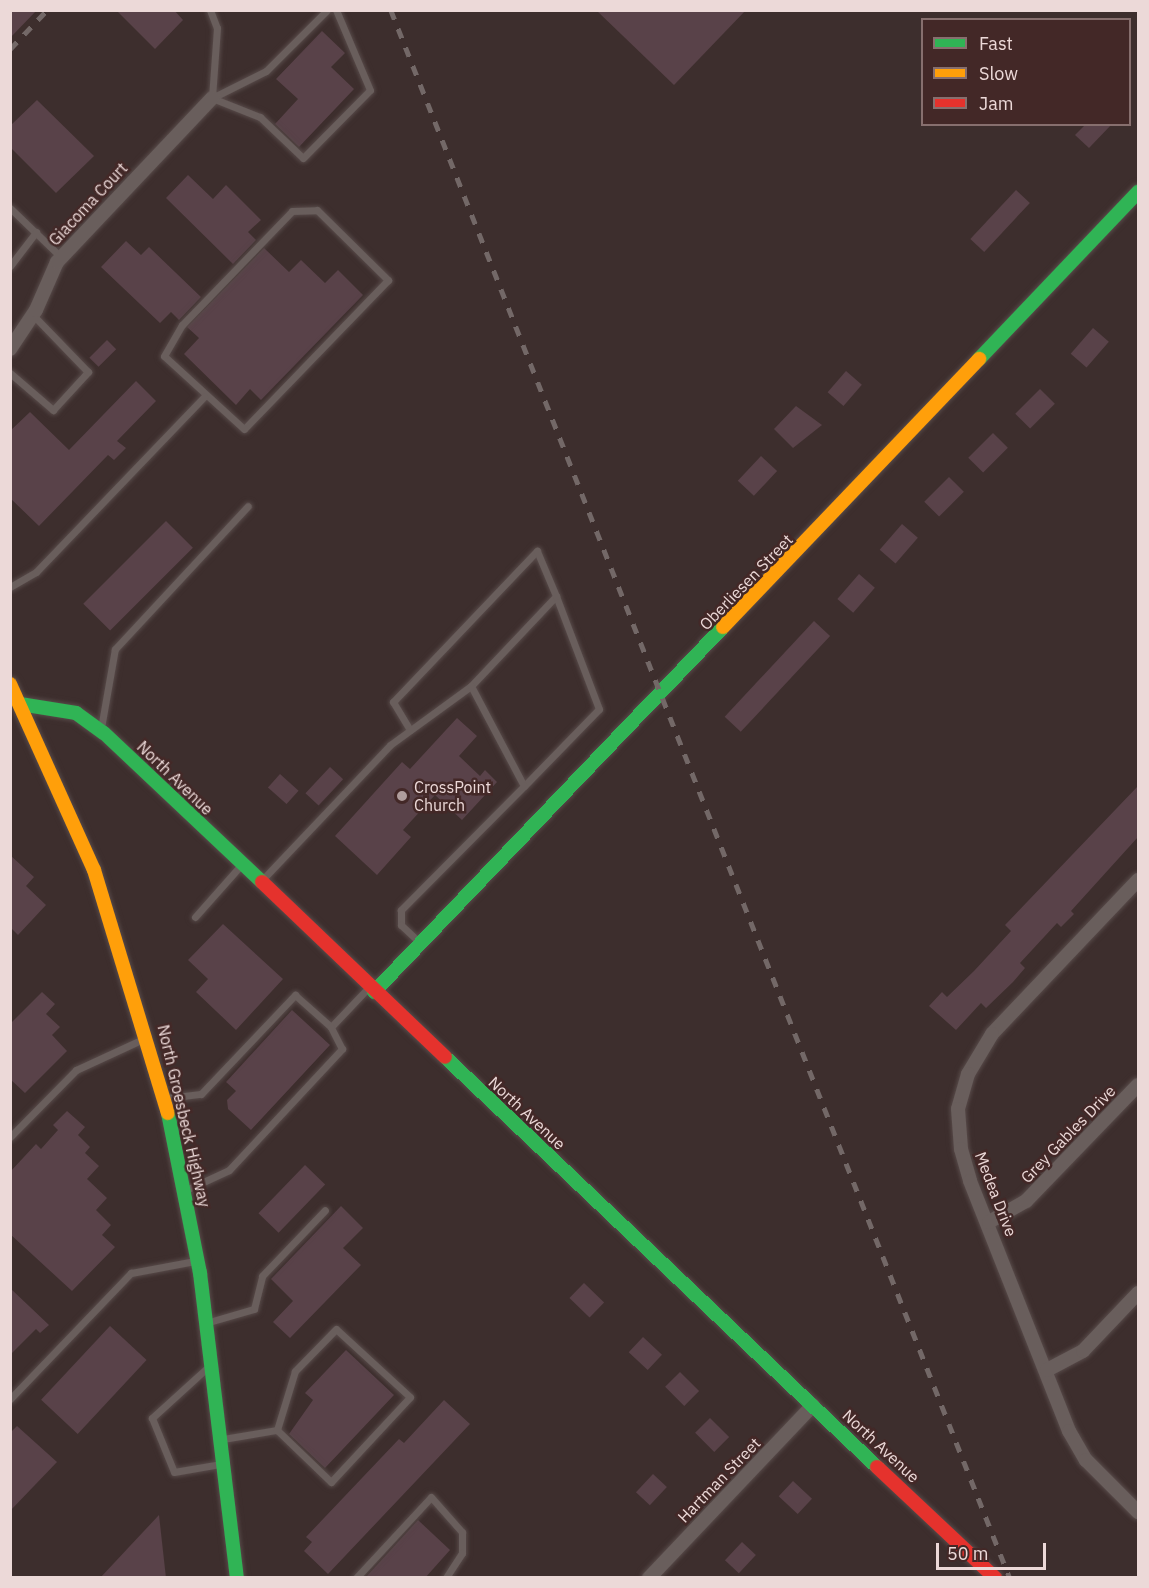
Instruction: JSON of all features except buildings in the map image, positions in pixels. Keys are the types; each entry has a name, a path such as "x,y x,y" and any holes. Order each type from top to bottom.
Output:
{"main road":[{"name":"Oberliesen Street","path":"371,990 421,943 1138,192"},
{"name":"North Groesbeck Highway","path":"10,684 15,707 94,870 149,1036 165,1098 186,1190 198,1261 237,1578"},
{"name":"North Avenue","path":"15,707 76,713 100,731 371,990 995,1578"}],"street":[{"name":"Giacoma Court","path":"10,349 33,315 62,257 212,98"},
{"name":"Medea Drive","path":"1136,1506 1086,1460 1069,1431 960,1149 958,1109 968,1074 992,1034 1138,880"},
{"name":"Grey Gables Drive","path":"989,1222 1026,1201 1138,1085"},
{"path":"1047,1370 1083,1351 1138,1293"},
{"name":"Hartman Street","path":"649,1578 813,1405"}],"lane":[{"path":"210,10 218,28 212,98"},
{"path":"212,98 266,71 327,10"},
{"path":"212,98 260,117 303,158 370,90 336,10"},
{"path":"10,207 62,257"},
{"path":"317,210 388,280 244,429 204,397 164,356 182,325 292,211 317,210"},
{"path":"10,266 36,232"},
{"path":"10,373 53,410 88,372 33,315"},
{"path":"10,587 36,572 204,397"},
{"path":"100,731 115,649 248,506"},
{"path":"411,730 393,702 537,551 598,709 401,910 401,925 421,943"},
{"path":"260,883 390,745 471,686 556,596"},
{"path":"471,686 524,786"},
{"path":"195,917 241,865"},
{"path":"330,1027 371,990"},
{"path":"165,1098 201,1094 295,995 330,1027 342,1049 229,1170 186,1190"},
{"path":"10,1137 75,1070 149,1036"},
{"path":"206,1323 254,1310 262,1275 326,1210"},
{"path":"10,1399 131,1273 198,1261"},
{"path":"336,1329 410,1397 331,1482 277,1430 295,1371 336,1329"},
{"path":"212,1365 152,1418 174,1472 224,1464"},
{"path":"221,1439 277,1430"},
{"path":"356,1578 431,1497 462,1533 462,1553 446,1578"}],"railway":[{"path":"10,49 47,10"},
{"path":"391,10 1010,1578"}],"traffic: fast":[{"path":"979,359 1138,192"},
{"path":"374,992 723,627"},
{"path":"20,704 76,713 104,733 262,882"},
{"path":"445,1057 877,1467"},
{"path":"168,1113 200,1273 237,1578"}],"traffic: slow":[{"path":"723,627 979,359"},
{"path":"10,684 94,870 168,1113"}],"traffic: jam":[{"path":"262,882 445,1057"},
{"path":"877,1467 995,1578"}],"place":[{"name":"CrossPoint Church","path":"402,796"}]}
